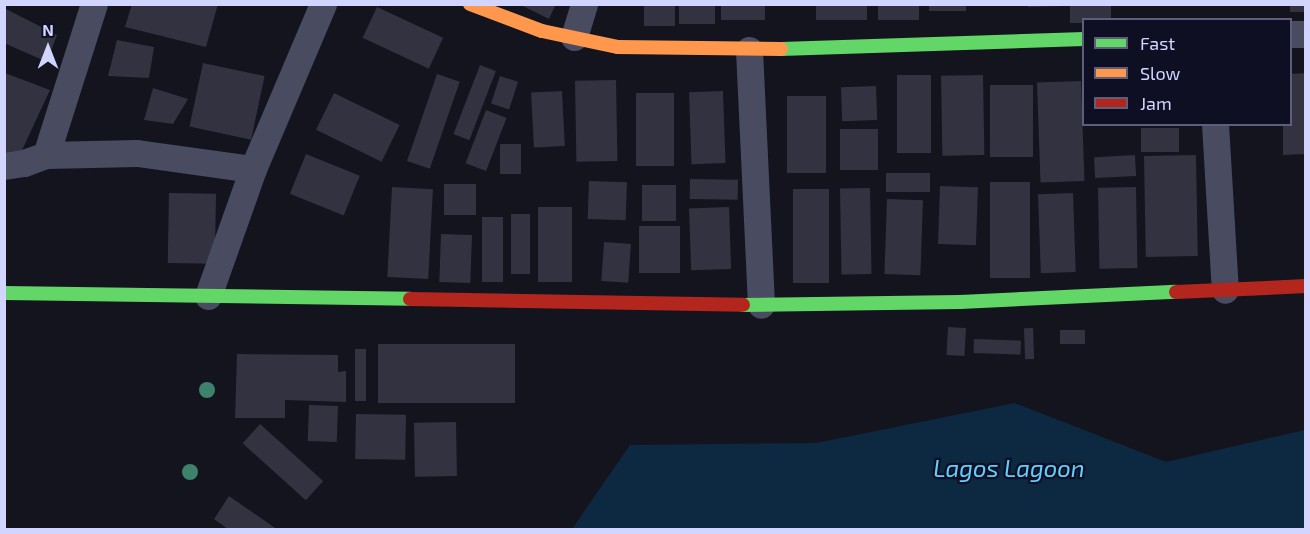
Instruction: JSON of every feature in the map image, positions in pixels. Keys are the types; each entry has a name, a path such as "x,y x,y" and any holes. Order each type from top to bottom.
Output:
{"street":[{"path":"46,155 94,4"},
{"path":"208,296 253,169 323,4"},
{"path":"470,4 542,31 618,47 749,50 1082,39"},
{"path":"574,37 584,4"},
{"path":"749,50 760,305"},
{"path":"1215,126 1225,290"},
{"path":"4,165 24,164 46,155 137,153 253,169"},
{"path":"4,293 760,305 960,302 1305,286"}],"water":[{"name":"Lagos Lagoon","path":"1015,403 1166,462 1305,430 1305,529 572,529 630,445 816,443"}],"building":[{"path":"132,4 218,4 206,47 125,27"},
{"path":"519,4 556,4 549,19"},
{"path":"644,4 675,4 675,26 644,26"},
{"path":"679,4 715,4 715,24 679,24"},
{"path":"721,4 765,4 765,20 721,20"},
{"path":"816,4 867,4 867,20 816,20"},
{"path":"878,4 919,4 919,20 878,20"},
{"path":"929,4 966,4 966,11 929,11"},
{"path":"1028,4 1063,4 1063,6 1028,7"},
{"path":"1070,4 1111,4 1111,18 1082,18 1082,23 1070,23"},
{"path":"1290,4 1306,4 1306,12 1290,12"},
{"path":"377,7 443,38 429,69 363,38"},
{"path":"4,8 57,35 47,62 4,43"},
{"path":"117,40 154,47 149,78 108,76"},
{"path":"203,63 265,76 251,140 189,127"},
{"path":"480,65 496,71 469,140 453,134"},
{"path":"5,73 50,90 17,161 5,157"},
{"path":"1306,73 1306,154 1283,155 1283,126 1292,126 1292,74"},
{"path":"437,74 460,82 430,169 407,161"},
{"path":"897,75 931,75 931,153 897,153"},
{"path":"983,75 984,155 942,156 941,76"},
{"path":"500,76 518,82 509,109 491,104"},
{"path":"616,80 617,161 576,162 575,81"},
{"path":"1081,81 1084,181 1041,182 1037,83"},
{"path":"990,85 1033,85 1033,157 990,157"},
{"path":"876,86 877,120 842,121 841,87"},
{"path":"153,88 188,99 173,124 144,120"},
{"path":"562,91 565,146 534,148 531,93"},
{"path":"723,91 726,163 692,164 689,92"},
{"path":"334,93 400,125 382,162 316,130"},
{"path":"636,93 674,93 674,166 636,166"},
{"path":"787,96 826,96 826,173 787,173"},
{"path":"486,110 507,118 486,171 466,163"},
{"path":"1141,128 1179,128 1179,152 1141,152"},
{"path":"840,129 878,129 878,170 840,170"},
{"path":"500,144 521,144 521,174 500,174"},
{"path":"306,154 360,176 344,216 290,194"},
{"path":"1135,155 1136,176 1095,178 1094,157"},
{"path":"1196,155 1198,256 1146,257 1144,156"},
{"path":"886,173 930,173 930,192 886,192"},
{"path":"690,179 738,180 738,200 690,199"},
{"path":"589,181 627,182 626,220 588,219"},
{"path":"990,182 1030,182 1030,278 990,278"},
{"path":"444,184 476,184 476,215 444,215"},
{"path":"642,185 676,185 676,221 642,221"},
{"path":"940,186 978,187 976,245 938,244"},
{"path":"392,187 433,189 428,279 387,277"},
{"path":"1136,187 1137,268 1099,269 1098,188"},
{"path":"870,188 872,274 842,275 840,189"},
{"path":"793,189 829,189 829,283 793,283"},
{"path":"169,193 216,194 215,264 168,263"},
{"path":"1073,193 1076,272 1041,273 1038,194"},
{"path":"887,199 923,200 920,275 884,274"},
{"path":"538,207 572,207 572,282 538,282"},
{"path":"729,207 731,269 691,270 689,208"},
{"path":"511,214 530,214 530,274 511,274"},
{"path":"482,217 503,217 503,282 482,282"},
{"path":"639,226 680,226 680,273 639,273"},
{"path":"441,234 472,235 470,283 439,282"},
{"path":"604,242 631,244 628,283 601,281"},
{"path":"948,327 966,328 965,356 947,355"},
{"path":"1024,328 1033,328 1034,359 1025,359"},
{"path":"1060,330 1085,330 1085,344 1060,344"},
{"path":"974,339 1021,341 1020,355 974,353"},
{"path":"378,344 515,344 515,403 378,403"},
{"path":"355,349 366,349 366,401 355,401"},
{"path":"237,354 338,355 338,372 346,371 346,402 285,400 285,418 235,418"},
{"path":"309,405 338,406 337,442 308,441"},
{"path":"356,414 406,415 405,460 355,459"},
{"path":"456,422 457,476 415,477 414,423"},
{"path":"260,424 323,481 306,500 243,443"},
{"path":"229,496 278,530 229,530 214,519"}],"traffic: fast":[{"path":"781,49 1082,39"},
{"path":"743,305 960,302 1176,292"},
{"path":"4,293 410,299"}],"traffic: slow":[{"path":"470,4 542,31 618,47 781,49"}],"traffic: jam":[{"path":"1176,292 1306,286"},
{"path":"410,299 743,305"}]}
